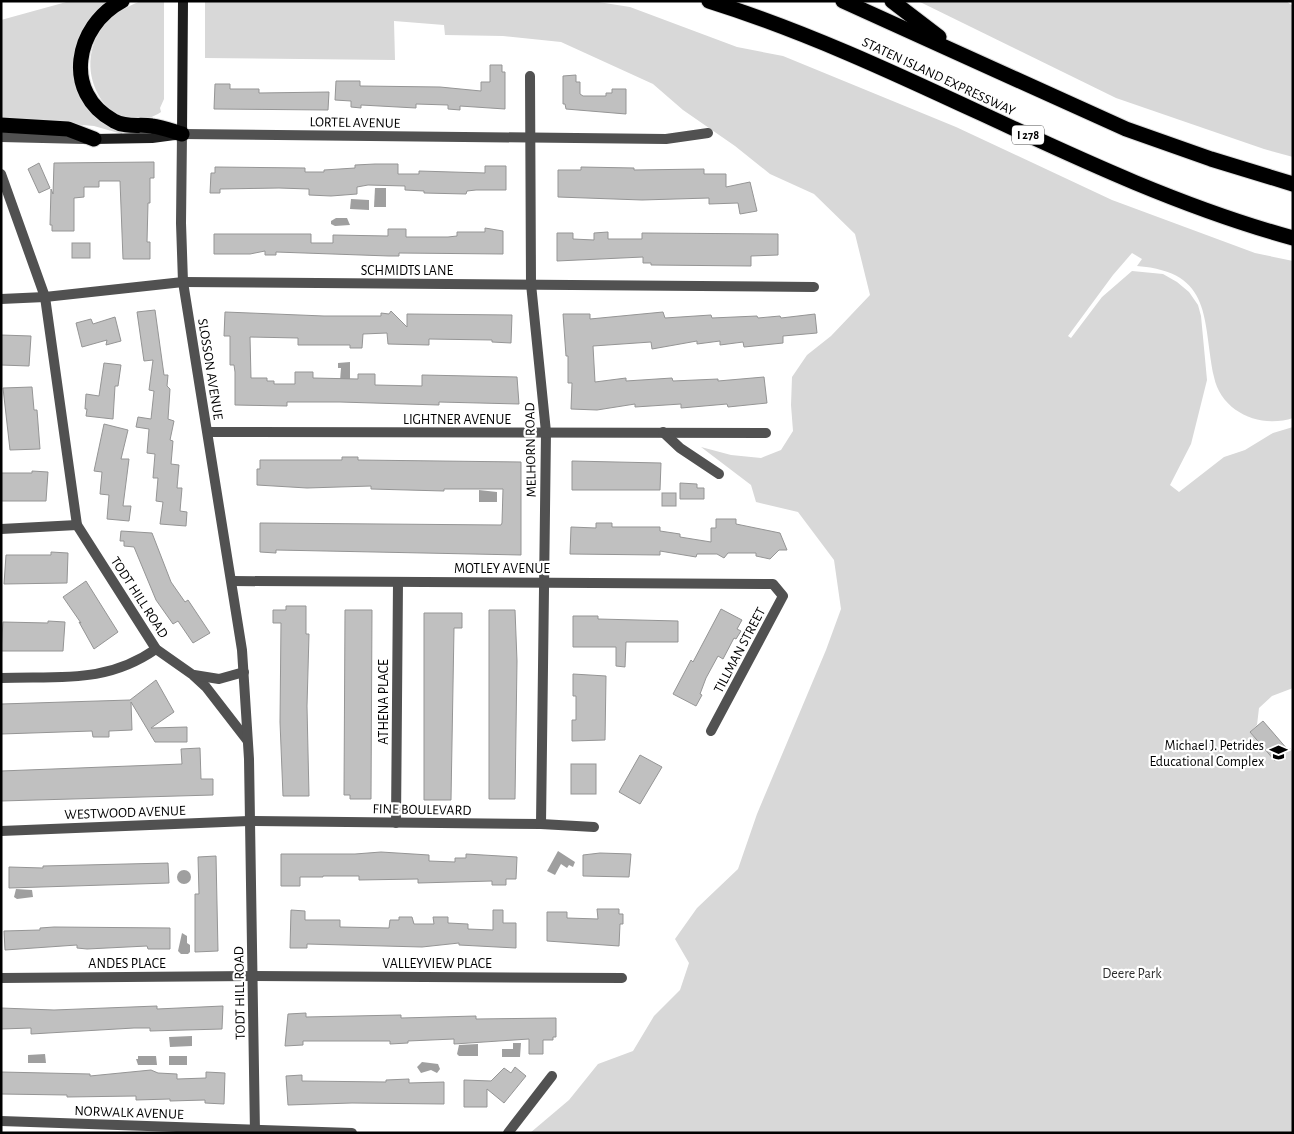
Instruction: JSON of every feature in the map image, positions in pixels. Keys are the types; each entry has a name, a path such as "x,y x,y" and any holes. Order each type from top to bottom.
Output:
{"highway":[{"path":"122,1 98,19 85,40 80,65 82,80 88,95 104,114 120,124 153,126 182,134"},
{"name":"STATEN ISLAND EXPRESSWAY","path":"709,1 832,46 1166,197 1224,218 1293,238"},
{"name":"STATEN ISLAND EXPRESSWAY","path":"843,1 958,52 1061,102 1126,129 1211,159 1293,184"},
{"path":"892,1 958,52"},
{"path":"1,125 68,129 94,139"}],"main road":[{"name":"SLOSSON AVENUE","path":"182,134 183,1"},
{"name":"LORTEL AVENUE","path":"94,139 152,138 182,134"}],"street":[{"name":"MELHORN ROAD","path":"530,76 531,284 546,432 541,824"},
{"name":"LORTEL AVENUE","path":"182,134 666,139 708,133"},
{"name":"SLOSSON AVENUE","path":"182,134 181,223 184,282 232,581 244,672 248,740"},
{"name":"LORTEL AVENUE","path":"1,137 94,139"},
{"name":"TODT HILL ROAD","path":"1,174 45,297 77,525 156,648 193,675 220,704 248,740 255,1132"},
{"name":"SCHMIDTS LANE","path":"1,299 45,297 184,282 814,287"},
{"name":"LIGHTNER AVENUE","path":"208,432 766,433"},
{"path":"663,432 680,448 719,474"},
{"path":"1,529 77,525"},
{"name":"MOTLEY AVENUE","path":"232,581 773,584"},
{"name":"ATHENA PLACE","path":"396,822 398,582"},
{"name":"TILLMAN STREET","path":"711,730 783,596 773,584"},
{"path":"1,678 107,673 140,660 156,648"},
{"path":"193,675 219,679 244,672"},
{"name":"FINE BOULEVARD","path":"249,821 541,824 594,827"},
{"name":"WESTWOOD AVENUE","path":"1,831 249,821"},
{"name":"ANDES PLACE","path":"1,978 252,976"},
{"name":"VALLEYVIEW PLACE","path":"252,976 622,978"},
{"path":"508,1133 552,1076"},
{"name":"NORWALK AVENUE","path":"1,1121 255,1132 352,1133"}],"green space":[{"path":"70,1 107,1 87,21 81,34 76,46 74,74 77,88 86,106 101,119 122,131 122,134 94,126 1,118 1,20"},
{"path":"141,1 164,1 164,99 160,108 161,112 139,120 120,116 104,103 94,84 90,61 96,38 112,17"},
{"name":"Deere Park","path":"205,1 592,1 630,7 737,47 783,56 956,127 1112,200 1255,253 1293,261 1293,418 1281,421 1256,419 1244,415 1225,400 1218,389 1214,377 1205,318 1200,302 1192,289 1180,278 1162,270 1137,266 1142,259 1132,253 1113,275 1068,336 1071,338 1102,297 1132,271 1163,274 1189,292 1198,305 1201,316 1207,380 1191,444 1170,485 1179,492 1224,457 1245,450 1273,433 1293,427 1293,688 1272,696 1259,708 1257,725 1250,732 1275,761 1290,748 1293,751 1293,1133 530,1133 569,1100 598,1064 633,1051 654,1016 680,990 689,963 675,939 697,908 738,869 757,814 826,650 841,609 834,560 798,512 756,502 751,485 701,447 731,455 761,458 781,450 793,431 791,405 792,377 807,355 831,336 870,295 855,234 814,194 770,174 735,146 683,110 653,84 561,42 503,36 445,35 444,25 394,21 395,60 205,58"},
{"path":"918,1 1286,1 1293,6 1293,157 1264,149 1116,98"}],"shaded area":[{"path":"375,188 386,188 386,207 374,207"},
{"path":"351,199 369,200 369,210 350,209"},
{"path":"336,218 347,218 350,225 335,226 331,224 331,221"},
{"path":"350,362 350,381 340,381 341,368 338,368 338,363"},
{"path":"479,490 497,492 497,502 479,502"},
{"path":"558,851 575,862 573,867 569,865 567,868 561,864 555,875 547,871"},
{"path":"184,870 189,872 191,877 189,882 184,884 179,882 177,877 179,872"},
{"path":"16,889 32,890 33,897 17,899 14,897"},
{"path":"182,933 187,936 187,943 190,945 190,952 188,954 181,954 178,951"},
{"path":"192,1036 192,1046 170,1047 169,1037"},
{"path":"513,1043 521,1043 520,1057 502,1057 502,1049 513,1049"},
{"path":"478,1044 478,1056 459,1056 457,1054 459,1045"},
{"path":"45,1054 46,1063 28,1063 28,1055"},
{"path":"138,1056 156,1056 157,1065 138,1065 136,1059 138,1059"},
{"path":"169,1056 187,1056 187,1065 169,1065"},
{"path":"422,1062 438,1064 440,1069 437,1073 431,1070 421,1073 417,1067"}],"building":[{"path":"490,65 502,65 502,72 505,72 505,109 460,106 460,110 448,109 448,105 416,104 416,108 361,105 361,108 351,107 351,101 335,100 336,81 360,81 360,86 440,87 481,91 481,82 490,82"},
{"path":"576,75 576,82 580,82 580,94 583,96 606,96 606,93 612,93 612,89 626,89 626,114 566,109 565,104 563,104 563,76"},
{"path":"215,84 230,84 230,89 259,89 259,93 329,92 328,110 214,109"},
{"path":"154,162 154,178 150,178 150,203 148,203 147,242 150,242 150,259 123,259 120,181 99,181 99,187 84,187 84,197 74,198 74,231 52,231 52,225 50,225 51,189 53,194 54,163"},
{"path":"39,163 50,188 39,193 28,169"},
{"path":"398,164 398,174 419,174 419,171 485,173 485,166 506,166 506,190 476,190 467,191 466,194 424,193 424,191 405,190 405,186 368,185 357,187 357,194 331,196 309,195 309,189 279,188 220,189 220,193 210,193 211,173 215,173 215,167 305,168 305,172 324,172 324,170 355,168 355,165"},
{"path":"581,167 634,168 634,170 704,169 704,174 726,174 726,187 750,182 757,211 740,214 738,203 709,204 709,198 642,200 558,197 558,170 581,170"},
{"path":"485,228 503,231 503,254 399,253 399,256 389,256 276,252 276,255 265,255 265,251 250,254 214,254 214,234 311,234 311,243 333,243 333,235 388,236 388,229 406,229 406,237 448,237 457,236 457,232 485,232"},
{"path":"608,232 608,239 642,239 642,233 778,234 778,255 751,256 751,266 651,265 651,263 643,263 643,257 557,261 557,233 573,233 573,239 594,240 594,233"},
{"path":"72,243 90,243 90,258 72,258"},
{"path":"155,310 164,375 168,375 167,386 170,389 168,419 174,421 170,440 173,441 171,464 179,465 177,488 182,488 180,511 187,512 186,526 160,524 163,502 156,501 158,478 153,478 155,454 147,453 149,429 136,427 138,417 151,419 154,391 149,390 153,360 144,361 137,312"},
{"path":"391,311 407,327 407,314 512,315 511,343 492,342 492,340 429,339 429,345 388,344 387,333 363,334 362,348 350,348 350,345 298,345 298,338 250,337 251,378 267,378 267,381 274,381 274,384 295,384 295,372 313,372 313,378 358,379 358,374 375,374 375,385 422,386 422,375 517,377 519,404 439,402 439,405 287,402 287,406 235,405 235,372 234,365 230,365 230,336 224,336 225,312 381,316 381,313 389,314"},
{"path":"663,312 665,318 711,315 712,318 780,316 781,318 815,314 817,333 783,336 783,343 744,347 743,342 720,345 720,341 697,344 697,341 652,349 651,342 593,346 595,382 626,378 626,381 672,378 673,381 718,379 718,381 764,377 767,403 728,407 727,404 681,408 681,404 635,407 635,404 597,410 571,409 572,383 568,383 568,356 566,356 563,314 590,314 590,319"},
{"path":"115,317 121,341 106,345 107,340 82,347 76,323 91,319 93,324"},
{"path":"1,335 31,336 29,366 1,365"},
{"path":"104,363 121,365 118,386 115,386 113,419 86,416 86,394 99,396"},
{"path":"32,387 34,410 37,410 40,449 10,450 3,388"},
{"path":"104,424 128,430 121,459 129,459 123,506 131,506 129,521 107,519 109,495 100,494 102,472 94,471"},
{"path":"342,457 358,457 358,460 521,462 521,555 276,550 276,553 260,552 260,523 501,525 502,523 503,489 444,489 444,491 371,489 371,486 307,488 257,485 257,469 260,469 260,460 342,460"},
{"path":"572,461 661,463 660,490 572,490"},
{"path":"32,471 48,472 46,501 1,501 1,473 32,473"},
{"path":"680,483 697,484 697,488 704,488 704,499 680,499"},
{"path":"662,493 676,493 676,506 662,506"},
{"path":"716,519 736,519 736,524 780,533 787,550 779,550 770,559 756,556 756,553 728,553 724,558 717,554 697,554 696,557 660,551 660,555 570,554 571,527 596,528 596,523 612,523 612,527 660,527 660,531 680,534 680,537 711,542 711,528 716,528"},
{"path":"121,531 152,533 171,582 185,602 188,600 210,633 193,643 178,621 173,624 156,600 134,547 124,546 124,541 120,541"},
{"path":"51,552 68,553 67,583 4,584 6,555 51,555"},
{"path":"86,581 118,632 94,649 79,622 81,623 63,597"},
{"path":"286,606 306,606 306,634 309,634 307,706 309,796 283,796 280,722 281,623 273,623 273,610 286,610"},
{"path":"721,609 742,620 737,629 741,631 736,639 734,638 723,659 718,656 706,678 700,694 702,695 696,706 673,694 691,660 693,662"},
{"path":"345,610 372,610 371,799 350,799 350,795 344,795"},
{"path":"489,610 515,610 517,661 515,799 489,799"},
{"path":"424,613 462,613 462,628 454,628 451,800 424,800"},
{"path":"573,616 598,616 598,619 678,621 678,642 626,642 625,667 616,666 616,647 573,647"},
{"path":"48,621 65,622 63,651 1,651 3,622 48,623"},
{"path":"573,674 606,676 605,740 572,741 572,720 576,720 576,696 573,696"},
{"path":"156,680 174,712 151,728 187,727 187,742 155,742 131,702 132,730 109,731 109,737 93,737 92,731 1,734 1,704 130,700"},
{"path":"1263,721 1288,750 1275,761 1250,732"},
{"path":"200,748 201,779 213,779 213,795 1,801 1,771 182,764 181,749"},
{"path":"640,755 662,767 640,804 619,792"},
{"path":"571,764 596,764 596,794 571,794"},
{"path":"381,852 429,855 429,861 455,862 455,858 466,858 466,854 517,857 516,879 506,879 506,885 492,885 492,881 418,883 418,879 359,880 359,876 323,876 300,877 300,886 281,886 281,854"},
{"path":"600,853 631,854 629,877 583,876 583,855"},
{"path":"216,856 218,951 195,952 195,894 199,894 198,857"},
{"path":"168,863 169,883 9,888 9,867 43,868 43,866"},
{"path":"597,909 619,909 619,914 623,914 623,924 620,924 619,946 547,941 547,912 567,912 567,918 598,919"},
{"path":"291,910 305,911 305,920 340,920 340,927 389,928 390,920 399,920 399,917 412,917 414,924 434,924 433,917 448,917 448,923 468,924 468,929 493,930 493,910 503,910 503,923 516,923 516,948 459,945 459,943 422,947 307,944 307,948 290,948"},
{"path":"40,928 170,928 170,949 148,949 147,946 87,949 77,948 77,945 5,950 4,931 40,930"},
{"path":"157,1006 157,1009 223,1006 222,1029 150,1031 150,1028 134,1028 31,1034 31,1028 1,1029 1,1008 54,1010"},
{"path":"306,1013 306,1017 401,1015 401,1018 476,1016 476,1019 556,1018 556,1037 553,1037 553,1040 543,1040 543,1054 529,1054 529,1039 454,1044 454,1039 408,1041 408,1043 390,1044 390,1041 303,1041 303,1045 285,1046 288,1014"},
{"path":"515,1067 526,1076 504,1103 487,1089 487,1107 464,1107 464,1080 491,1081 504,1068 511,1073"},
{"path":"151,1070 158,1073 177,1074 177,1079 206,1078 206,1072 225,1073 224,1104 205,1103 205,1100 136,1100 136,1096 67,1097 67,1095 1,1094 1,1072 90,1074 90,1076"},
{"path":"302,1075 302,1081 386,1082 386,1080 409,1079 409,1083 444,1082 444,1104 352,1103 288,1105 286,1076"}],"place":[{"name":"Michael J. Petrides Educational Complex","path":"1278,753"}]}
